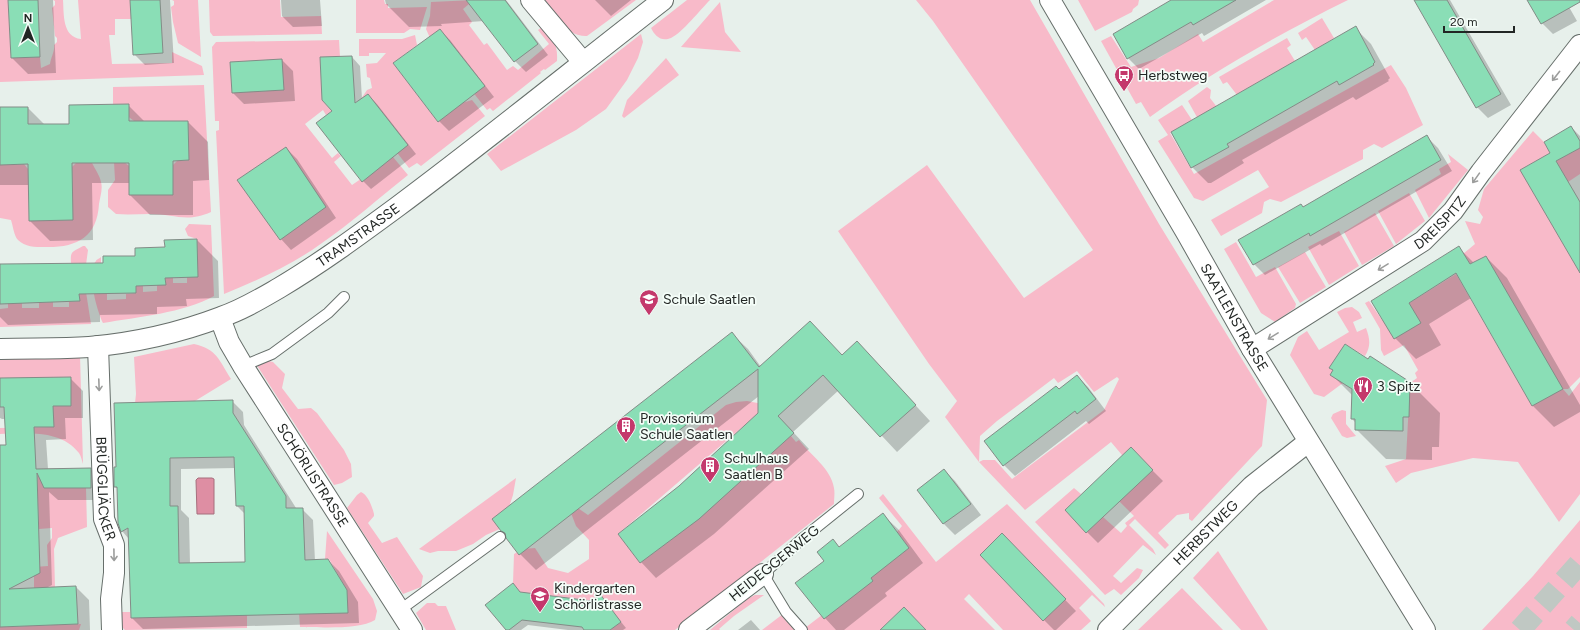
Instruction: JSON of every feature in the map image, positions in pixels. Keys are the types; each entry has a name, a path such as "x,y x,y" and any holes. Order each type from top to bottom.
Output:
{"street":[{"path":"531,0 583,62"},
{"name":"TRAMSTRASSE","path":"0,349 98,346 134,341 220,318 248,306 311,269 342,248 476,148 663,0"},
{"name":"SAATLENSTRASSE","path":"1050,0 1187,234 1252,349 1425,630"},
{"name":"DREISPITZ","path":"1252,349 1423,241 1453,211 1481,172 1580,45"},
{"name":"SCHÖRLISTRASSE","path":"220,318 229,342 243,366 412,630"},
{"name":"BRÜGGLIÄCKER","path":"98,346 104,519 114,545 112,630"},
{"name":"HERBSTWEG","path":"1108,630 1252,486 1308,442"},
{"name":"HEIDEGGERWEG","path":"689,630 762,574"}],"lane":[{"path":"243,366 272,354 328,313 344,297"},
{"name":"HEIDEGGERWEG","path":"762,574 802,539 858,494"},
{"path":"400,610 500,537"},
{"path":"762,574 786,612 802,630"}],"shaded area":[{"path":"0,0 8,0 11,58 40,57 41,68 50,64 54,45 57,42 52,8 55,5 55,1 53,0 63,0 64,18 67,29 70,34 81,39 78,0 130,0 131,19 115,19 115,35 109,35 112,64 172,63 172,52 202,66 204,75 0,82"},
{"path":"172,0 198,0 201,57 178,43 173,22 171,7 174,5 174,1"},
{"path":"209,0 280,0 281,17 321,16 322,34 213,36 210,32"},
{"path":"356,0 384,0 385,4 388,4 388,8 427,7 420,30 410,29 404,33 356,33"},
{"path":"474,0 463,9 472,22 469,25 484,45 487,43 507,70 513,66 518,70 549,44 538,30 542,27 554,42 557,50 557,61 540,72 541,73 493,111 490,108 487,110 430,38 426,29 430,16 431,2"},
{"path":"545,0 636,0 587,36 573,33 567,29"},
{"path":"687,0 710,0 686,26 671,38 661,39 656,36 651,28"},
{"path":"916,0 1030,0 1159,224 1267,400 1262,446 1192,521 1189,519 1189,513 1177,515 1158,533 1169,545 1165,549 1135,519 1129,525 1153,549 1156,555 1143,545 1113,576 1121,583 1137,568 1143,570 1139,578 1121,595 1114,589 1105,595 1035,522 1074,488 1081,494 1065,510 1086,532 1103,517 1121,533 1127,526 1125,523 1134,516 1119,501 1122,455 1111,442 1025,510 979,462 945,417 957,401 929,364 838,231 927,165 1024,298 1093,250 933,21","holes":["1077,371 1094,392 1117,377 1119,379 1104,410 1012,479 995,460 983,460 979,462 980,436 997,421 1054,378 1058,383"]},
{"path":"1078,0 1139,0 1138,5 1132,12 1095,31"},
{"path":"1274,0 1348,0 1246,54 1173,100 1150,117 1141,102 1136,104 1101,41 1111,36 1131,67 1159,58 1198,34 1203,42"},
{"path":"720,2 725,32 741,52 681,47"},
{"path":"1322,18 1334,38 1315,50 1306,37 1302,40 1298,33"},
{"path":"641,34 643,42 638,58 627,80 606,109 576,130 501,171 487,154"},
{"path":"415,35 417,45 393,63 438,122 462,103 472,100 485,116 421,166 417,163 409,168 377,127 361,99 367,90 372,88 370,78 367,77 366,64 377,63 386,53 369,53 369,56 359,56 359,39 402,39"},
{"path":"1287,38 1291,45 1287,48 1295,61 1237,95 1227,82 1223,84 1219,77"},
{"path":"339,40 340,57 322,100 332,111 326,115 323,110 305,124 332,158 338,153 341,156 334,162 352,185 393,157 408,175 344,227 311,251 274,272 224,294 216,131 219,130 219,121 215,121 212,47 216,42"},
{"path":"666,58 679,75 624,118 622,116 627,100"},
{"path":"1391,65 1406,88 1423,125 1382,148 1374,144 1363,150 1363,159 1281,202 1270,199 1264,202 1262,213 1221,236 1211,220 1269,187 1258,170 1203,201 1194,198 1158,141 1168,135 1158,120 1182,105 1192,120 1170,133 1194,174"},
{"path":"204,85 211,212 195,217 180,217 159,214 116,214 108,207 108,190 115,180 114,162 124,162 129,166 129,195 173,195 173,165 177,161 189,160 188,121 134,121 113,105 113,87"},
{"path":"1207,87 1211,90 1210,98 1217,107 1198,119 1188,101"},
{"path":"1533,131 1544,142 1550,153 1521,170 1580,273 1580,377 1568,389 1563,389 1569,396 1580,382 1580,494 1559,522 1518,462 1473,458 1411,473 1396,483 1385,466 1406,459 1410,383 1417,378 1415,373 1418,370 1404,345 1384,356 1381,350 1380,329 1365,303 1369,301 1382,320 1456,274 1532,406 1562,389 1486,256 1470,264 1463,254 1475,244 1465,221 1480,224 1483,217 1478,210 1484,189"},
{"path":"1580,148 1580,174 1568,182 1556,161"},
{"path":"1448,154 1468,170 1429,218 1415,190 1441,174 1439,169 1451,162"},
{"path":"76,163 92,163 100,177 102,185 97,216 89,233 83,239 75,243 55,247 30,246 18,240 11,220 0,218 0,165 24,164 28,169 29,221 73,220 72,167"},
{"path":"1409,193 1425,221 1396,244 1378,211"},
{"path":"1375,213 1394,246 1362,265 1344,232"},
{"path":"189,224 211,225 214,296 189,307 103,323 98,310 92,282 93,266 96,261 101,257 101,284 104,284 104,294 107,294 107,300 126,299 126,294 136,293 136,286 143,286 143,292 157,291 157,285 166,285 165,278 173,278 173,283 187,283 187,277 198,277 197,239 188,236 185,229"},
{"path":"1339,231 1359,266 1329,285 1308,247"},
{"path":"1236,242 1256,277 1275,267 1296,304 1295,308 1275,322 1261,313 1224,249"},
{"path":"85,246 88,250 85,272 86,292 91,324 0,327 0,309 8,308 8,303 22,303 22,308 39,308 39,303 53,302 53,307 69,307 69,302 79,301 79,263 71,263 71,256 73,252"},
{"path":"1305,252 1326,287 1300,303 1278,267"},
{"path":"1352,307 1359,312 1362,318 1353,322 1357,332 1366,328 1369,339 1367,352 1365,356 1345,344 1329,368 1333,370 1343,383 1324,397 1314,394 1290,355 1298,337 1307,331 1319,350 1349,332 1337,312 1345,308"},
{"path":"194,344 202,346 213,352 231,379 195,401 135,403 134,357"},
{"path":"80,355 83,464 79,453 71,445 53,436 31,433 0,434 0,428 53,427 15,406 13,378 0,378 0,357"},
{"path":"264,360 273,362 285,374 282,388 298,409 311,408 317,413 344,450 351,464 352,477 342,483 334,485 256,364"},
{"path":"747,401 768,405 618,534 640,563 671,540 791,436 796,442 799,440 829,474 834,488 834,504 675,630 610,630 621,622 600,594 584,607 578,599 534,594 525,600 513,583 514,554 523,549 535,548 548,568 568,573 589,559 589,540 576,526 566,500 588,515 726,405"},
{"path":"1342,410 1346,411 1346,424 1356,436 1347,438 1342,436 1331,418 1333,414"},
{"path":"63,468 63,488 86,488 87,527 58,538 54,549 55,588 34,588 34,567 48,566 47,545 52,538 52,528 39,529 37,469"},
{"path":"198,478 214,479 214,514 197,514 196,480"},
{"path":"516,478 513,495 502,528 486,535 473,544 456,551 438,551 430,553 419,549"},
{"path":"361,492 368,498 374,514 368,523 382,543 397,537 423,576 421,587 403,594 347,508"},
{"path":"883,494 936,562 1007,504 1104,604 1105,607 1092,595 1079,608 1091,621 1081,630 1003,630 969,594 964,599 995,630 926,630 904,607 880,630 807,630 805,628 909,548 897,532 902,526 879,498","holes":["1003,534 1027,604 980,555"]},
{"path":"1580,520 1580,630 1482,630 1533,576"},
{"path":"327,531 373,599 377,611 375,620 350,627 300,627 299,613 348,612 347,590 329,559 325,559"},
{"path":"1218,551 1268,630 1241,630 1193,578"},
{"path":"1182,588 1223,630 1138,630"},
{"path":"755,595 764,595 734,616 719,629 720,630 710,630 747,599"},
{"path":"427,603 435,603 438,606 446,606 456,630 426,630 416,613"},
{"path":"119,612 130,612 131,618 247,614 247,628 125,630 120,625"},
{"path":"783,614 796,630 762,630"},
{"path":"81,624 79,630 0,630 0,627"}],"building":[{"path":"8,0 38,0 40,57 11,58"},
{"path":"130,0 160,0 163,53 133,55"},
{"path":"466,0 505,0 538,44 514,62"},
{"path":"1171,0 1236,0 1193,25 1191,22 1127,59 1113,34"},
{"path":"1414,0 1447,0 1501,94 1476,108"},
{"path":"1527,0 1580,0 1580,2 1541,24"},
{"path":"1356,26 1375,62 1373,64 1374,65 1339,85 1337,81 1227,144 1229,147 1191,168 1171,132"},
{"path":"440,29 485,86 438,122 393,63"},
{"path":"352,56 355,103 368,94 408,145 362,182 316,123 332,111 322,100 320,57"},
{"path":"282,59 284,90 232,93 230,62"},
{"path":"129,104 129,121 188,121 189,160 173,161 173,195 129,195 129,163 72,163 73,220 29,221 28,164 0,165 0,107 28,107 28,124 69,124 69,105"},
{"path":"1571,126 1580,141 1580,148 1556,161 1580,202 1580,273 1520,170 1550,153 1544,142"},
{"path":"1427,135 1441,160 1310,236 1309,233 1253,265 1238,240 1301,204 1303,207"},
{"path":"286,147 326,207 280,240 237,180"},
{"path":"197,239 198,277 165,278 166,285 136,286 136,293 79,294 80,301 0,304 0,264 103,263 103,256 135,256 135,248 165,247 164,240"},
{"path":"1459,246 1470,264 1486,256 1563,389 1532,406 1456,273 1409,303 1421,323 1394,339 1371,301"},
{"path":"810,321 842,355 857,341 916,405 880,437 823,375 778,416 794,433 699,519 640,563 618,534 679,486 758,413 758,369 519,555 506,538 505,533 501,531 492,519 732,332 759,367"},
{"path":"1345,344 1368,359 1370,356 1410,382 1409,417 1403,417 1403,431 1355,430 1355,419 1351,419 1352,389 1330,375 1333,370 1329,368"},
{"path":"1077,375 1096,399 1077,414 1075,411 1003,466 984,441 1056,386 1059,389"},
{"path":"71,377 71,406 53,406 54,427 34,427 36,469 91,468 91,488 44,488 37,473 40,573 9,589 76,586 78,624 0,627 0,445 6,445 4,407 0,407 0,378"},
{"path":"233,400 233,413 286,496 286,508 303,508 305,560 328,559 347,590 348,613 131,618 128,528 121,532 118,523 117,487 114,487 114,467 116,467 114,403","holes":["234,457 236,506 244,506 245,562 179,563 178,506 170,506 170,458"]},
{"path":"1131,447 1153,470 1086,533 1065,510"},
{"path":"944,469 971,504 943,524 917,490"},
{"path":"883,513 909,548 871,578 873,581 824,619 795,583 824,561 817,552 833,539 839,547"},
{"path":"1002,533 1066,599 1043,621 980,555"},
{"name":"Kindergarten Schörlistrasse","path":"513,583 520,592 592,601 600,594 621,622 610,630 584,630 582,627 522,620 509,630 506,630 485,605"},
{"path":"904,607 926,630 880,630"}],"tunnel":[{"path":"1520,630 1580,563"},
{"path":"1574,630 1580,623"}],"place":[{"name":"Herbstweg","path":"1124,92"},
{"name":"Schule Saatlen","path":"649,316"},
{"name":"3 Spitz","path":"1363,403"},
{"name":"Provisorium Schule Saatlen","path":"626,443"},
{"name":"Schulhaus Saatlen B","path":"710,483"},
{"name":"Kindergarten Schörlistrasse","path":"540,613"}]}
